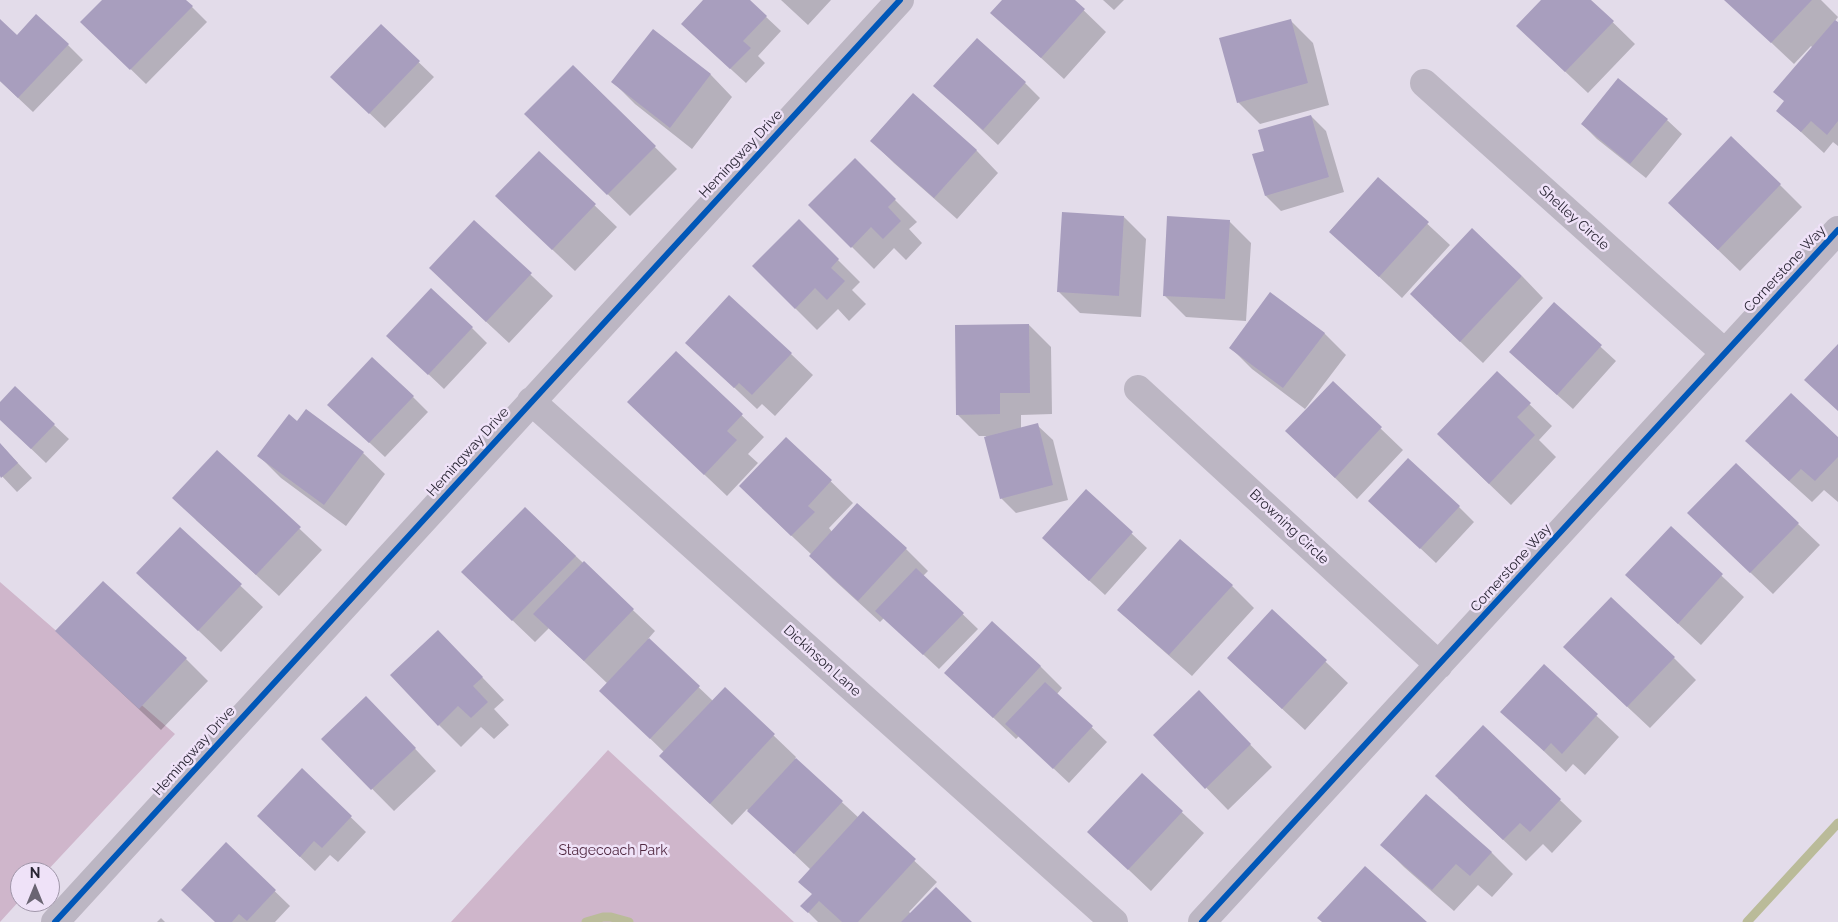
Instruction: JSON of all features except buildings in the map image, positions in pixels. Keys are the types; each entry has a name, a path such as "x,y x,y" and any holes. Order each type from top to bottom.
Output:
{"street":[{"name":"Hemingway Drive","path":"55,922 900,0"},
{"name":"Shelley Circle","path":"1424,83 1725,353"},
{"name":"Cornerstone Way","path":"1202,922 1838,230"},
{"name":"Browning Circle","path":"1138,389 1439,665"},
{"name":"Dickinson Lane","path":"531,401 1114,922"}],"green space":[{"path":"0,582 175,734 55,862 10,862 10,911 0,922"},
{"name":"Stagecoach Park","path":"608,750 794,922 451,922"}],"waterway":[{"path":"1747,922 1838,823"},
{"path":"586,922 603,917 611,917 629,922"}],"cycle path":[{"path":"55,922 900,0"},
{"path":"1202,922 1838,230"}]}
